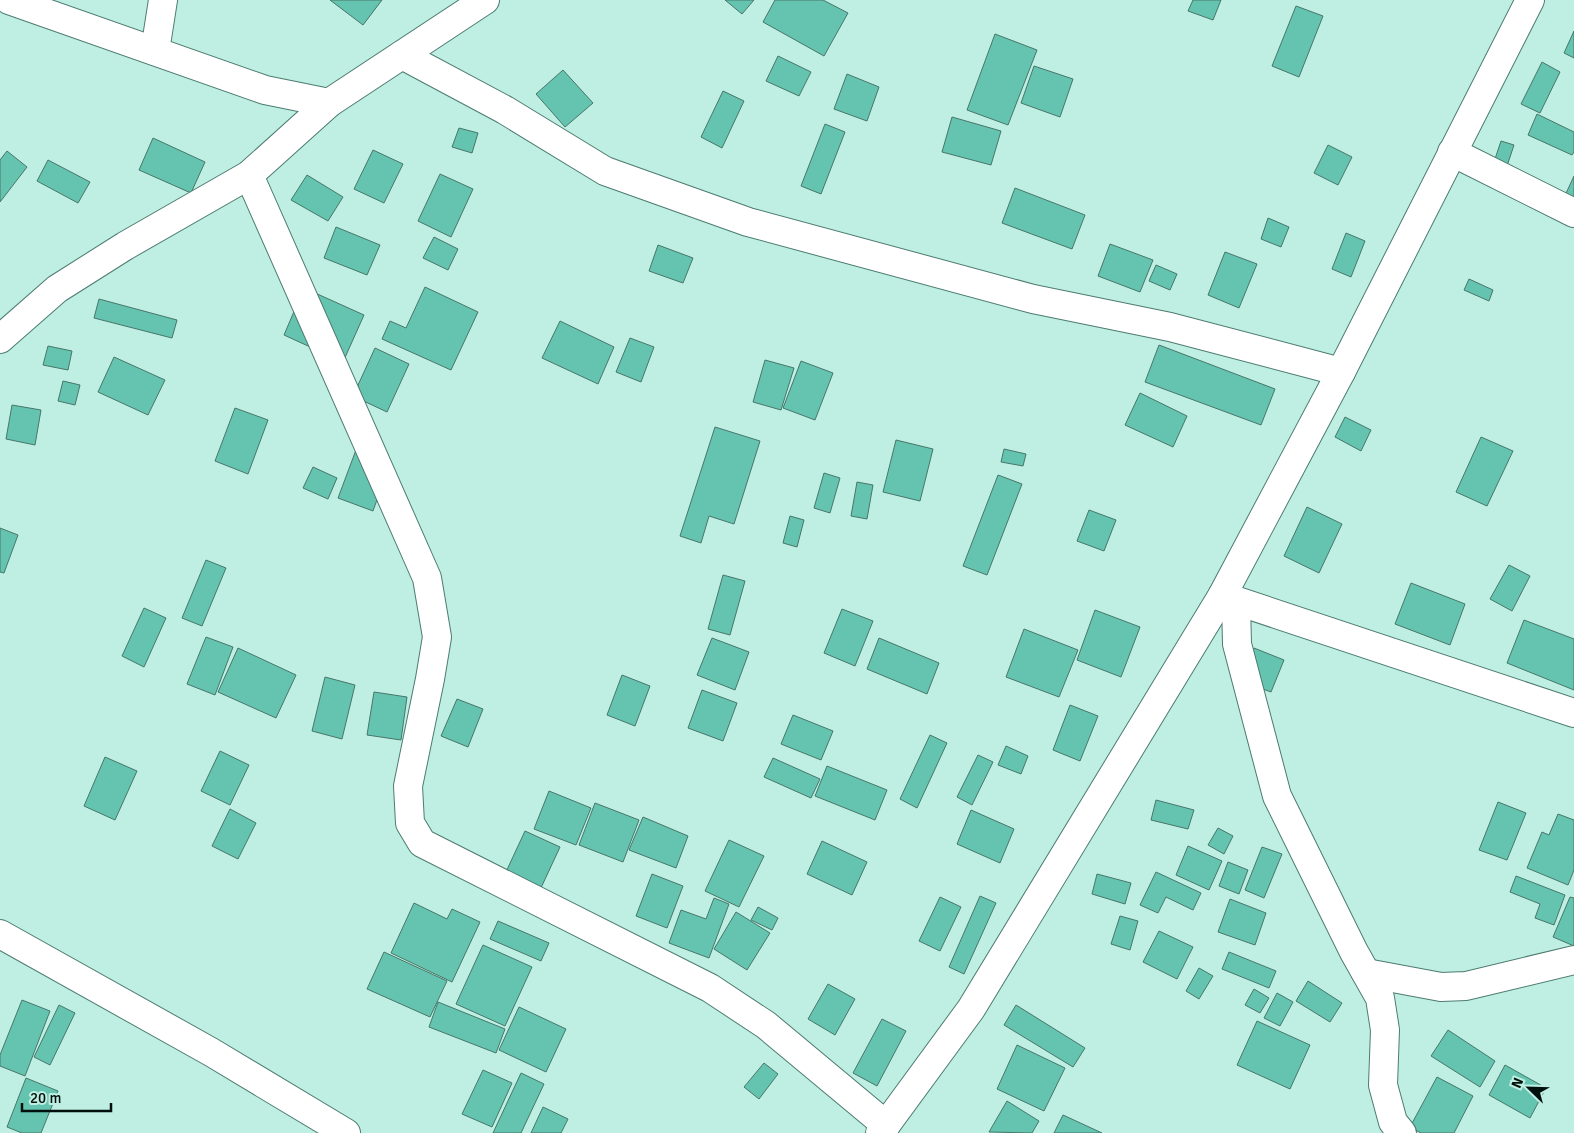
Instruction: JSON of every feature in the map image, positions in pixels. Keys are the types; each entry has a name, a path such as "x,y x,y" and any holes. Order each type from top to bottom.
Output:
{"street":[{"path":"9,0 265,90 329,103"},
{"path":"155,51 163,0"},
{"path":"0,339 56,289 125,246 250,175 329,103 485,0"},
{"path":"250,175 428,578 438,637 408,786 410,823 422,843 710,988 766,1025 883,1129 971,1009 1229,599 1341,372 1530,0"},
{"path":"402,55 505,110 605,172 748,222 1033,299 1170,327 1341,372"},
{"path":"1452,152 1574,213"},
{"path":"1229,599 1574,713"},
{"path":"1229,599 1237,644 1276,796 1380,998 1385,1030 1383,1085 1393,1122 1402,1133"},
{"path":"0,934 211,1052 346,1133"},
{"path":"1366,973 1441,987 1466,986 1574,960"}],"building":[{"path":"330,0 382,0 363,25"},
{"path":"725,0 754,0 742,14"},
{"path":"775,0 823,0 848,13 824,56 763,22"},
{"path":"1193,0 1221,0 1213,20 1188,11"},
{"path":"1296,6 1323,16 1299,77 1272,66"},
{"path":"1574,31 1574,58 1564,53"},
{"path":"995,34 1037,50 1008,125 967,110"},
{"path":"778,56 811,72 799,96 766,81"},
{"path":"1542,62 1560,72 1540,113 1521,104"},
{"path":"1034,66 1073,79 1060,117 1021,103"},
{"path":"563,70 593,103 565,127 536,94"},
{"path":"847,74 879,87 867,121 834,109"},
{"path":"723,91 744,101 722,148 701,137"},
{"path":"1537,114 1574,132 1574,152 1572,155 1528,135"},
{"path":"952,117 1001,131 991,165 942,152"},
{"path":"825,124 845,132 821,194 801,186"},
{"path":"459,128 478,133 472,153 452,147"},
{"path":"153,138 205,162 191,193 139,170"},
{"path":"1501,141 1514,145 1505,172 1492,168"},
{"path":"1328,145 1352,157 1338,185 1314,173"},
{"path":"373,150 403,164 384,203 354,189"},
{"path":"7,151 27,167 0,202 0,160"},
{"path":"48,160 90,182 78,203 37,181"},
{"path":"440,174 473,189 451,237 418,221"},
{"path":"307,175 343,197 328,221 291,200"},
{"path":"1574,176 1574,207 1562,202"},
{"path":"1015,188 1085,215 1072,249 1002,223"},
{"path":"1268,218 1289,227 1281,247 1261,239"},
{"path":"336,227 380,245 367,275 324,258"},
{"path":"1346,233 1365,241 1351,277 1332,269"},
{"path":"434,237 458,249 448,270 423,258"},
{"path":"1110,244 1153,260 1140,292 1098,276"},
{"path":"658,245 693,258 683,283 649,271"},
{"path":"1225,252 1257,264 1239,308 1208,295"},
{"path":"1156,265 1177,274 1170,290 1149,281"},
{"path":"1469,279 1493,290 1489,301 1464,290"},
{"path":"425,287 478,312 451,370 382,339 390,321 406,328"},
{"path":"304,288 364,315 343,362 284,335"},
{"path":"99,299 177,320 172,338 94,318"},
{"path":"560,321 614,347 598,384 542,358"},
{"path":"630,338 654,347 641,382 616,372"},
{"path":"1159,345 1275,389 1261,425 1145,382"},
{"path":"48,346 72,351 68,370 43,365"},
{"path":"375,348 409,364 387,412 353,396"},
{"path":"114,357 165,380 148,415 98,392"},
{"path":"765,360 794,368 781,410 753,402"},
{"path":"801,361 833,373 815,420 783,408"},
{"path":"63,381 80,385 75,405 58,401"},
{"path":"1140,393 1187,416 1173,447 1125,425"},
{"path":"12,405 41,410 35,445 6,439"},
{"path":"235,408 268,420 248,474 215,461"},
{"path":"1345,417 1371,430 1361,451 1335,437"},
{"path":"715,427 760,441 734,524 709,516 701,543 680,536"},
{"path":"1481,437 1513,451 1487,506 1456,492"},
{"path":"896,440 933,449 920,501 883,492"},
{"path":"1004,449 1026,454 1023,466 1001,462"},
{"path":"356,450 390,463 373,511 338,498"},
{"path":"313,467 337,478 328,499 303,488"},
{"path":"824,473 840,478 830,513 814,508"},
{"path":"998,475 1022,484 987,575 963,566"},
{"path":"857,482 873,485 867,519 851,516"},
{"path":"1307,507 1342,524 1319,573 1284,556"},
{"path":"1089,510 1116,520 1104,551 1077,541"},
{"path":"790,516 804,520 797,547 783,543"},
{"path":"0,528 18,535 4,573 0,572"},
{"path":"206,560 226,568 202,626 182,618"},
{"path":"1509,565 1530,576 1512,611 1490,599"},
{"path":"723,575 745,581 730,635 708,629"},
{"path":"1411,583 1465,604 1450,645 1395,624"},
{"path":"144,608 166,618 144,667 122,656"},
{"path":"842,609 873,621 855,666 824,653"},
{"path":"1095,610 1140,627 1121,677 1077,660"},
{"path":"1524,620 1574,639 1574,690 1507,663"},
{"path":"1024,629 1078,650 1059,697 1006,677"},
{"path":"206,637 233,647 215,695 187,684"},
{"path":"712,638 749,652 735,690 697,675"},
{"path":"879,638 939,663 927,694 867,669"},
{"path":"238,648 296,675 276,718 218,692"},
{"path":"1254,648 1284,660 1271,692 1241,681"},
{"path":"622,675 650,686 635,726 607,715"},
{"path":"325,677 355,685 342,739 312,731"},
{"path":"702,690 737,703 723,741 688,728"},
{"path":"374,692 407,697 401,740 367,735"},
{"path":"457,699 483,709 468,747 441,736"},
{"path":"1070,705 1098,716 1080,761 1053,750"},
{"path":"793,715 833,731 821,760 781,744"},
{"path":"930,735 947,743 917,808 900,799"},
{"path":"1006,746 1028,756 1021,774 998,765"},
{"path":"220,751 249,765 230,805 201,791"},
{"path":"978,755 993,762 972,805 957,797"},
{"path":"105,757 137,771 115,820 84,806"},
{"path":"773,758 820,779 811,798 764,777"},
{"path":"827,766 887,790 875,820 815,796"},
{"path":"549,791 591,808 576,845 534,829"},
{"path":"1156,800 1194,810 1188,829 1151,820"},
{"path":"1498,802 1526,813 1507,860 1479,850"},
{"path":"595,803 639,820 623,862 579,845"},
{"path":"230,809 256,823 238,859 212,846"},
{"path":"971,810 1014,829 1000,863 957,844"},
{"path":"1558,814 1574,820 1574,870 1568,885 1527,868 1542,832 1549,835"},
{"path":"643,817 688,836 676,868 629,850"},
{"path":"1218,828 1233,836 1224,854 1208,845"},
{"path":"525,831 560,847 540,890 505,874"},
{"path":"729,840 764,856 739,907 705,891"},
{"path":"822,841 867,862 852,895 807,874"},
{"path":"1188,846 1222,861 1209,890 1176,875"},
{"path":"1262,847 1282,854 1264,898 1245,890"},
{"path":"1228,862 1248,870 1239,894 1219,886"},
{"path":"1156,872 1201,893 1193,910 1166,897 1158,913 1140,905"},
{"path":"652,874 683,886 667,928 636,916"},
{"path":"1097,874 1131,883 1125,904 1092,894"},
{"path":"1516,876 1565,895 1554,925 1535,918 1540,904 1510,892"},
{"path":"980,896 996,903 964,974 949,967"},
{"path":"940,897 961,907 940,951 919,941"},
{"path":"1570,897 1574,898 1574,946 1553,937"},
{"path":"714,898 729,904 709,958 669,943 681,910 706,919"},
{"path":"1230,899 1266,913 1255,945 1218,932"},
{"path":"414,903 447,919 452,909 480,922 452,982 391,953"},
{"path":"758,907 778,918 772,930 751,920"},
{"path":"736,912 770,933 747,970 714,949"},
{"path":"1120,916 1138,921 1130,950 1111,944"},
{"path":"498,921 549,943 541,961 490,939"},
{"path":"1159,931 1193,947 1177,979 1143,962"},
{"path":"483,945 532,967 505,1026 456,1004"},
{"path":"384,952 447,981 430,1017 367,989"},
{"path":"1229,952 1276,971 1269,988 1222,969"},
{"path":"1199,968 1213,976 1199,999 1186,991"},
{"path":"1308,981 1342,1003 1330,1022 1296,1001"},
{"path":"828,984 855,999 835,1035 808,1019"},
{"path":"1254,989 1269,998 1260,1013 1245,1005"},
{"path":"1277,993 1293,1002 1280,1026 1264,1018"},
{"path":"22,1000 50,1011 25,1076 0,1066 0,1055"},
{"path":"438,1002 505,1029 496,1053 429,1027"},
{"path":"59,1005 75,1013 50,1065 34,1057"},
{"path":"1016,1005 1085,1048 1073,1067 1004,1025"},
{"path":"519,1007 566,1029 546,1072 499,1050"},
{"path":"882,1019 906,1031 877,1086 853,1073"},
{"path":"1257,1021 1310,1045 1290,1089 1237,1065"},
{"path":"1448,1030 1495,1061 1480,1087 1431,1056"},
{"path":"1017,1045 1065,1068 1044,1111 997,1089"},
{"path":"764,1063 778,1074 759,1099 744,1087"},
{"path":"1505,1065 1546,1088 1530,1118 1489,1095"},
{"path":"483,1070 512,1083 492,1127 462,1114"},
{"path":"521,1073 544,1084 521,1133 493,1133"},
{"path":"1437,1077 1473,1096 1454,1133 1421,1133 1410,1127"},
{"path":"26,1078 58,1091 41,1133 22,1133 7,1127"},
{"path":"1007,1101 1039,1121 1032,1133 989,1132"},
{"path":"543,1107 568,1119 561,1133 531,1133"},
{"path":"1063,1115 1102,1133 1054,1133"}]}
